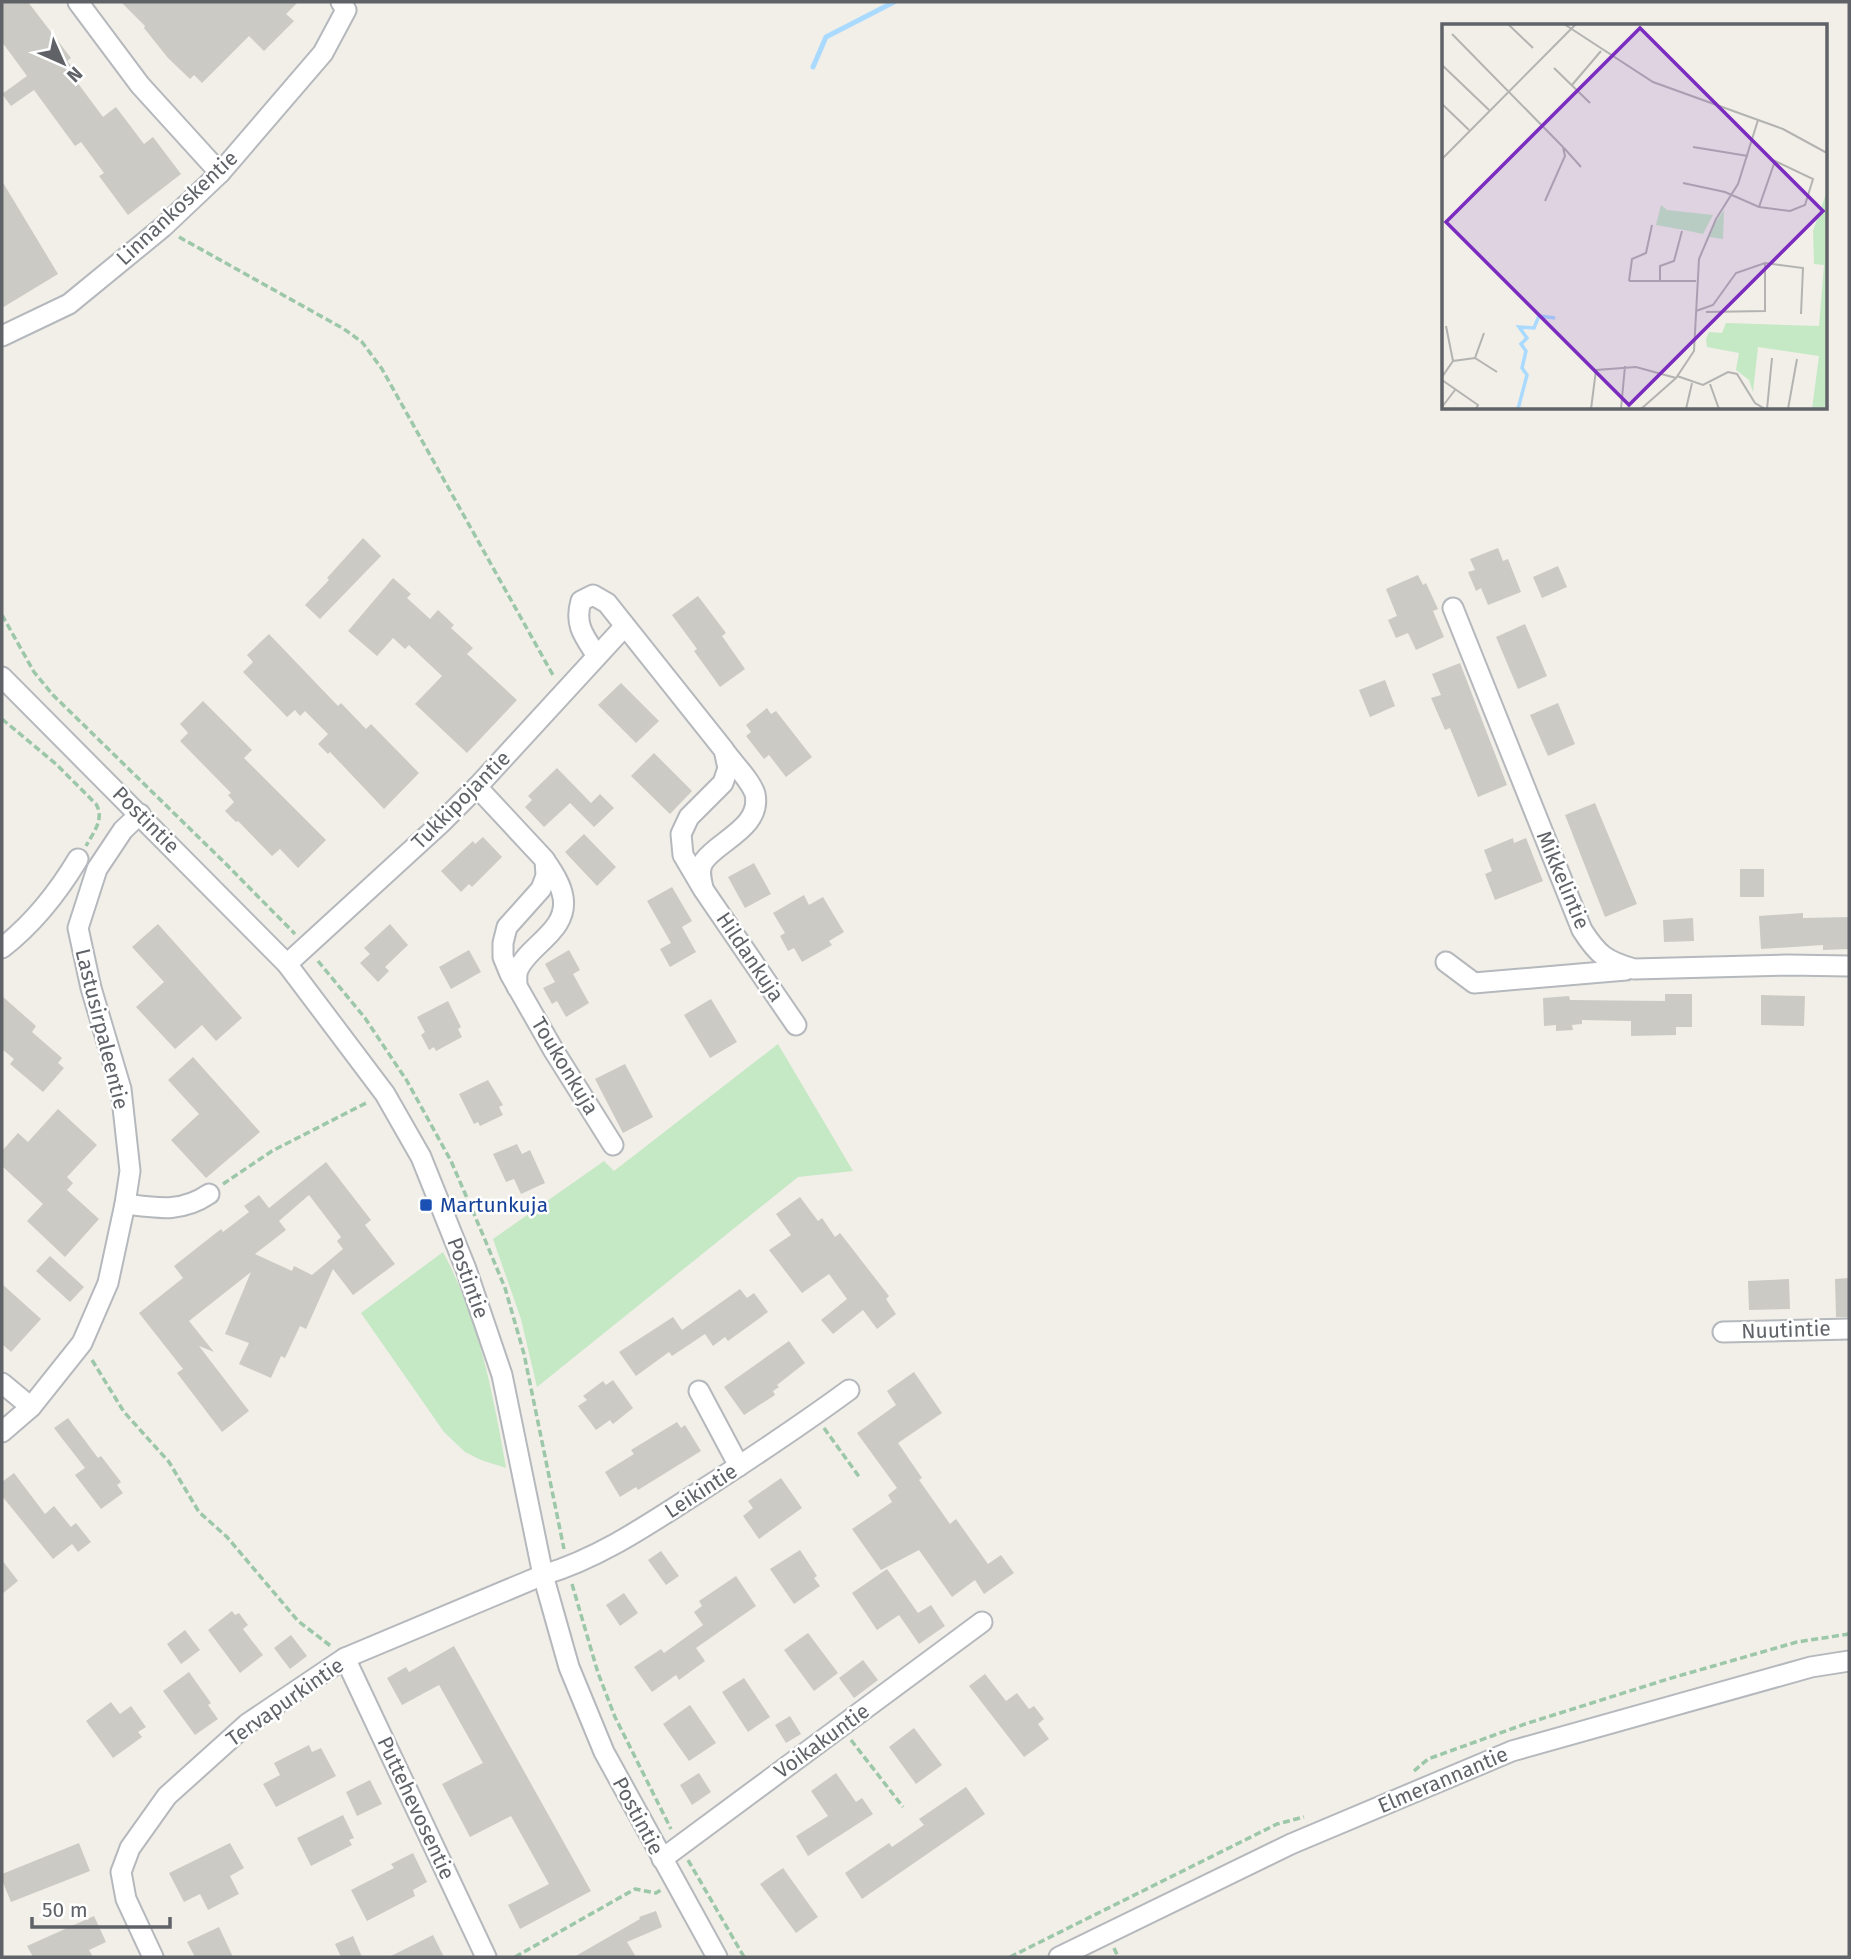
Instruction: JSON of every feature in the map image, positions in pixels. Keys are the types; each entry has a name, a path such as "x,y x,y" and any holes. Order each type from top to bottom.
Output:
{"street":[{"path":"78,2 140,85 220,173"},
{"name":"Linnankoskentie","path":"2,337 69,304 163,227 220,173 323,53 343,6"},
{"path":"597,656 582,632 577,615 581,601 593,595 607,603 724,750 754,792 755,806 750,818 730,840 704,861 700,874 703,889"},
{"name":"Mikkelintie","path":"1453,608 1582,930 1596,951 1612,962 1634,969 1849,966"},
{"name":"Tukkipojantie","path":"287,964 477,787 624,626"},
{"name":"Postintie","path":"2,677 287,964 385,1094 421,1157 466,1269 502,1375 543,1575 569,1667 604,1752 717,1957"},
{"name":"Hildankuja","path":"724,750 728,768 723,783 689,817 681,834 683,855 703,889 796,1025"},
{"path":"477,787 545,860 559,883 564,898 563,912 550,935 517,972 517,987"},
{"name":"Lastusirpaleentie","path":"2,1432 31,1407 82,1343 108,1283 130,1171 121,1088 90,988 78,928 97,869 123,830 140,814"},
{"path":"2,948 39,916 78,859"},
{"name":"Toukonkuja","path":"545,860 546,876 541,889 507,927 503,957 517,987 613,1145"},
{"path":"1446,962 1474,983 1634,969"},
{"path":"125,1204 168,1210 198,1201 209,1194"},
{"name":"Nuutintie","path":"1723,1332 1849,1329"},
{"path":"2,1383 31,1407"},
{"name":"Leikintie","path":"543,1575 593,1556 655,1520 849,1390"},
{"path":"699,1391 739,1466"},
{"name":"Tervapurkintie","path":"153,1957 126,1899 121,1872 130,1848 167,1796 247,1724 345,1658 543,1575"},
{"name":"Voikakuntie","path":"662,1859 982,1622"},
{"name":"Puttehevosentie","path":"345,1658 486,1957"},
{"name":"Elmerannantie","path":"1059,1957 1291,1844 1512,1751 1811,1667 1849,1661"}],"path":[{"path":"163,227 344,329 369,349 563,694"},
{"name":"Postintie","path":"2,719 56,764 99,810 97,827 78,859"},
{"path":"209,1194 272,1151 385,1094"},
{"path":"82,1343 124,1412 169,1462 199,1512 227,1537 298,1621 345,1658"},
{"path":"815,1415 860,1478"},
{"path":"571,1578 598,1673 615,1717 679,1844 744,1957"},
{"path":"841,1727 903,1807"},
{"path":"515,1957 635,1889 656,1893 695,1871"}],"green space":[{"path":"778,1044 853,1171 798,1177 537,1387 521,1319 493,1239 604,1161 614,1171"},
{"path":"443,1252 456,1277 483,1357 506,1468 465,1452 444,1432 361,1313"}],"building":[{"path":"2,2 28,2 71,58 67,61 75,71 71,74 103,117 116,107 144,144 153,137 181,174 128,215 99,176 104,173 81,142 75,146 34,90 11,106 2,94 27,76 2,42"},
{"path":"121,2 298,2 286,14 294,21 264,51 249,36 202,83 194,75 190,79 168,58 145,26"},
{"path":"2,181 58,274 2,308"},
{"path":"363,538 381,556 320,619 305,605"},
{"path":"1498,548 1503,561 1508,559 1521,592 1488,605 1481,588 1476,591 1468,572 1475,570 1470,559"},
{"path":"1558,566 1567,587 1542,598 1533,577"},
{"path":"1418,575 1423,585 1426,583 1438,609 1433,611 1444,637 1416,650 1408,633 1396,638 1388,620 1397,616 1386,589"},
{"path":"393,578 411,594 407,598 430,619 438,610 454,625 451,628 473,648 467,654 517,700 467,753 415,704 442,676 409,645 405,649 393,638 377,656 348,631"},
{"path":"698,596 726,633 722,636 745,669 720,687 672,615"},
{"path":"1525,624 1547,676 1518,689 1496,637"},
{"path":"269,634 338,706 341,703 366,729 371,724 419,773 384,809 330,752 328,754 318,744 328,734 305,711 300,716 295,710 287,717 243,672 253,662 247,655"},
{"path":"1460,663 1507,785 1478,797 1450,728 1445,730 1431,698 1441,695 1432,674"},
{"path":"1385,680 1395,706 1370,717 1359,690"},
{"path":"621,683 659,721 636,743 598,705"},
{"path":"203,701 252,750 244,758 326,840 298,868 280,849 272,856 225,811 234,802 228,795 231,793 180,741 188,733 180,724"},
{"path":"1558,703 1575,744 1548,756 1530,715"},
{"path":"767,708 771,714 776,711 812,757 786,777 769,755 764,759 746,736 751,732 746,725"},
{"path":"654,753 692,791 670,814 631,776"},
{"path":"557,768 591,803 600,794 614,808 594,827 570,803 544,827 525,807 532,800 528,796"},
{"path":"1595,803 1637,904 1605,917 1565,815"},
{"path":"584,834 616,867 597,886 565,852"},
{"path":"483,837 502,857 472,887 469,884 461,892 441,871 473,841 475,844"},
{"path":"1513,838 1514,843 1526,838 1543,881 1495,900 1485,874 1492,871 1484,850"},
{"path":"754,863 771,894 745,908 728,877"},
{"path":"1740,869 1764,869 1764,897 1740,897"},
{"path":"672,887 692,921 682,927 696,952 670,967 660,949 671,943 647,901"},
{"path":"804,895 809,905 823,897 844,932 829,941 832,945 802,962 794,948 788,951 780,936 785,933 773,913"},
{"path":"1803,913 1803,918 1849,917 1849,949 1823,950 1823,945 1761,949 1759,916"},
{"path":"1693,918 1694,941 1664,942 1663,920"},
{"path":"158,924 242,1018 216,1041 202,1025 175,1049 136,1007 164,982 132,947"},
{"path":"390,924 408,945 385,967 389,971 378,982 360,963 370,954 364,948"},
{"path":"469,950 481,972 451,989 439,967"},
{"path":"569,950 580,970 573,974 589,1003 566,1017 557,1001 552,1004 543,988 555,982 545,964"},
{"path":"1665,994 1692,994 1692,1027 1676,1027 1676,1035 1631,1036 1631,1021 1582,1020 1582,1024 1572,1025 1573,1030 1556,1031 1556,1025 1544,1026 1543,998 1569,996 1570,1000 1665,1001"},
{"path":"1761,995 1805,996 1804,1026 1761,1025"},
{"path":"2,996 36,1026 32,1032 62,1058 58,1063 64,1068 43,1092 10,1064 14,1059 2,1049"},
{"path":"711,999 737,1042 710,1058 684,1015"},
{"path":"448,1001 461,1027 458,1029 462,1037 436,1051 434,1047 429,1050 421,1035 425,1032 417,1017"},
{"path":"193,1057 260,1132 206,1178 171,1140 199,1114 168,1080"},
{"path":"625,1064 653,1117 623,1133 595,1079"},
{"path":"488,1080 503,1105 499,1107 503,1115 480,1126 478,1122 474,1124 459,1094"},
{"path":"58,1109 97,1145 67,1177 73,1183 67,1190 99,1219 65,1257 27,1221 43,1204 2,1166 2,1151 18,1133 28,1142"},
{"path":"517,1144 522,1154 530,1150 545,1183 521,1194 514,1179 506,1182 493,1154"},
{"path":"326,1162 371,1220 365,1225 395,1264 353,1295 333,1269 306,1329 300,1326 285,1358 281,1356 271,1378 239,1364 249,1343 225,1334 251,1272 189,1321 214,1352 199,1346 249,1411 222,1432 177,1373 183,1369 139,1313 183,1278 174,1266 221,1229 223,1232 249,1212 244,1206 259,1195 269,1208","holes":["309,1195 341,1237 337,1241 343,1249 312,1275 294,1266 292,1271 255,1254 286,1230 279,1221"]},
{"path":"800,1197 818,1221 822,1218 835,1237 840,1233 889,1296 886,1299 896,1314 877,1329 863,1310 833,1334 821,1320 847,1299 829,1274 802,1293 769,1250 791,1235 776,1214"},
{"path":"50,1256 84,1287 70,1302 36,1271"},
{"path":"1849,1278 1849,1317 1836,1317 1835,1279"},
{"path":"1789,1279 1790,1309 1749,1310 1748,1281"},
{"path":"2,1284 41,1319 11,1352 2,1344"},
{"path":"740,1289 747,1298 754,1293 768,1312 728,1341 725,1337 713,1346 705,1334 672,1356 669,1352 636,1376 619,1352 673,1317 682,1330"},
{"path":"789,1341 805,1363 777,1385 779,1387 773,1391 775,1395 744,1415 724,1387"},
{"path":"914,1372 942,1413 898,1443 922,1478 919,1480 950,1524 956,1519 988,1564 1001,1555 1014,1573 984,1594 975,1580 952,1597 919,1550 881,1570 852,1529 892,1502 888,1495 897,1488 857,1433 896,1405 887,1391"},
{"path":"613,1380 633,1408 613,1424 610,1420 596,1430 578,1406 587,1400 583,1396 603,1381 606,1385"},
{"path":"68,1418 98,1458 101,1456 121,1482 117,1485 123,1493 101,1509 75,1475 85,1468 54,1428"},
{"path":"677,1422 681,1428 685,1425 701,1451 638,1490 636,1487 620,1497 605,1472 634,1454 631,1450"},
{"path":"14,1473 45,1514 54,1506 71,1527 76,1523 91,1542 78,1552 72,1544 53,1559 2,1496 2,1482"},
{"path":"781,1478 802,1508 759,1539 743,1516 753,1508 748,1501"},
{"path":"800,1550 817,1576 814,1578 820,1586 794,1604 770,1569"},
{"path":"661,1551 679,1576 666,1585 648,1560"},
{"path":"2,1560 18,1581 2,1594"},
{"path":"887,1569 918,1613 931,1605 945,1626 919,1644 899,1615 877,1630 852,1593"},
{"path":"736,1576 756,1606 696,1648 705,1661 679,1680 676,1675 652,1692 634,1667 661,1649 664,1653 703,1625 694,1612 702,1606 699,1601"},
{"path":"624,1593 638,1613 620,1626 606,1605"},
{"path":"232,1611 235,1615 239,1613 248,1625 243,1629 263,1655 240,1673 208,1630"},
{"path":"185,1630 200,1650 181,1664 167,1644"},
{"path":"808,1633 838,1673 814,1691 784,1650"},
{"path":"291,1635 307,1656 290,1669 274,1648"},
{"path":"454,1646 591,1891 520,1929 508,1905 549,1884 511,1816 470,1837 442,1784 483,1763 439,1685 402,1705 387,1678 406,1667 409,1672"},
{"path":"863,1660 878,1680 854,1698 839,1678"},
{"path":"189,1672 211,1703 208,1705 218,1719 195,1735 163,1691"},
{"path":"985,1674 1006,1701 1017,1693 1029,1709 1034,1706 1044,1719 1038,1724 1049,1739 1024,1757 969,1686"},
{"path":"744,1678 770,1717 748,1732 722,1692"},
{"path":"111,1702 120,1714 131,1706 146,1727 138,1732 142,1737 113,1758 86,1721"},
{"path":"690,1705 716,1743 689,1761 663,1724"},
{"path":"790,1716 801,1734 786,1743 775,1725"},
{"path":"914,1728 942,1765 916,1784 889,1747"},
{"path":"309,1745 312,1752 321,1748 336,1776 276,1807 263,1784 280,1775 274,1763"},
{"path":"699,1773 711,1792 692,1805 680,1785"},
{"path":"836,1773 856,1802 862,1798 873,1814 808,1856 796,1836 828,1816 811,1791"},
{"path":"370,1780 382,1804 357,1816 346,1792"},
{"path":"966,1787 985,1814 862,1899 845,1873 889,1843 892,1847 924,1825 919,1819"},
{"path":"343,1815 354,1838 349,1840 352,1845 311,1866 297,1838"},
{"path":"79,1843 90,1871 11,1902 2,1874"},
{"path":"230,1843 244,1868 230,1876 239,1894 208,1910 200,1894 184,1902 169,1873"},
{"path":"413,1853 427,1882 413,1890 415,1896 367,1921 351,1890 394,1868 391,1864"},
{"path":"783,1868 818,1917 796,1933 760,1884"},
{"path":"656,1911 662,1927 627,1942 636,1957 574,1957 640,1919 639,1917"},
{"path":"94,1916 106,1942 89,1950 93,1957 33,1957 27,1946"},
{"path":"219,1927 233,1957 195,1957 187,1942"},
{"path":"433,1935 444,1957 389,1957"},
{"path":"353,1936 362,1957 341,1957 335,1944"}],"waterway":[{"path":"813,67 826,37 894,2"}],"place":[{"name":"Martunkuja","path":"426,1205"}]}
